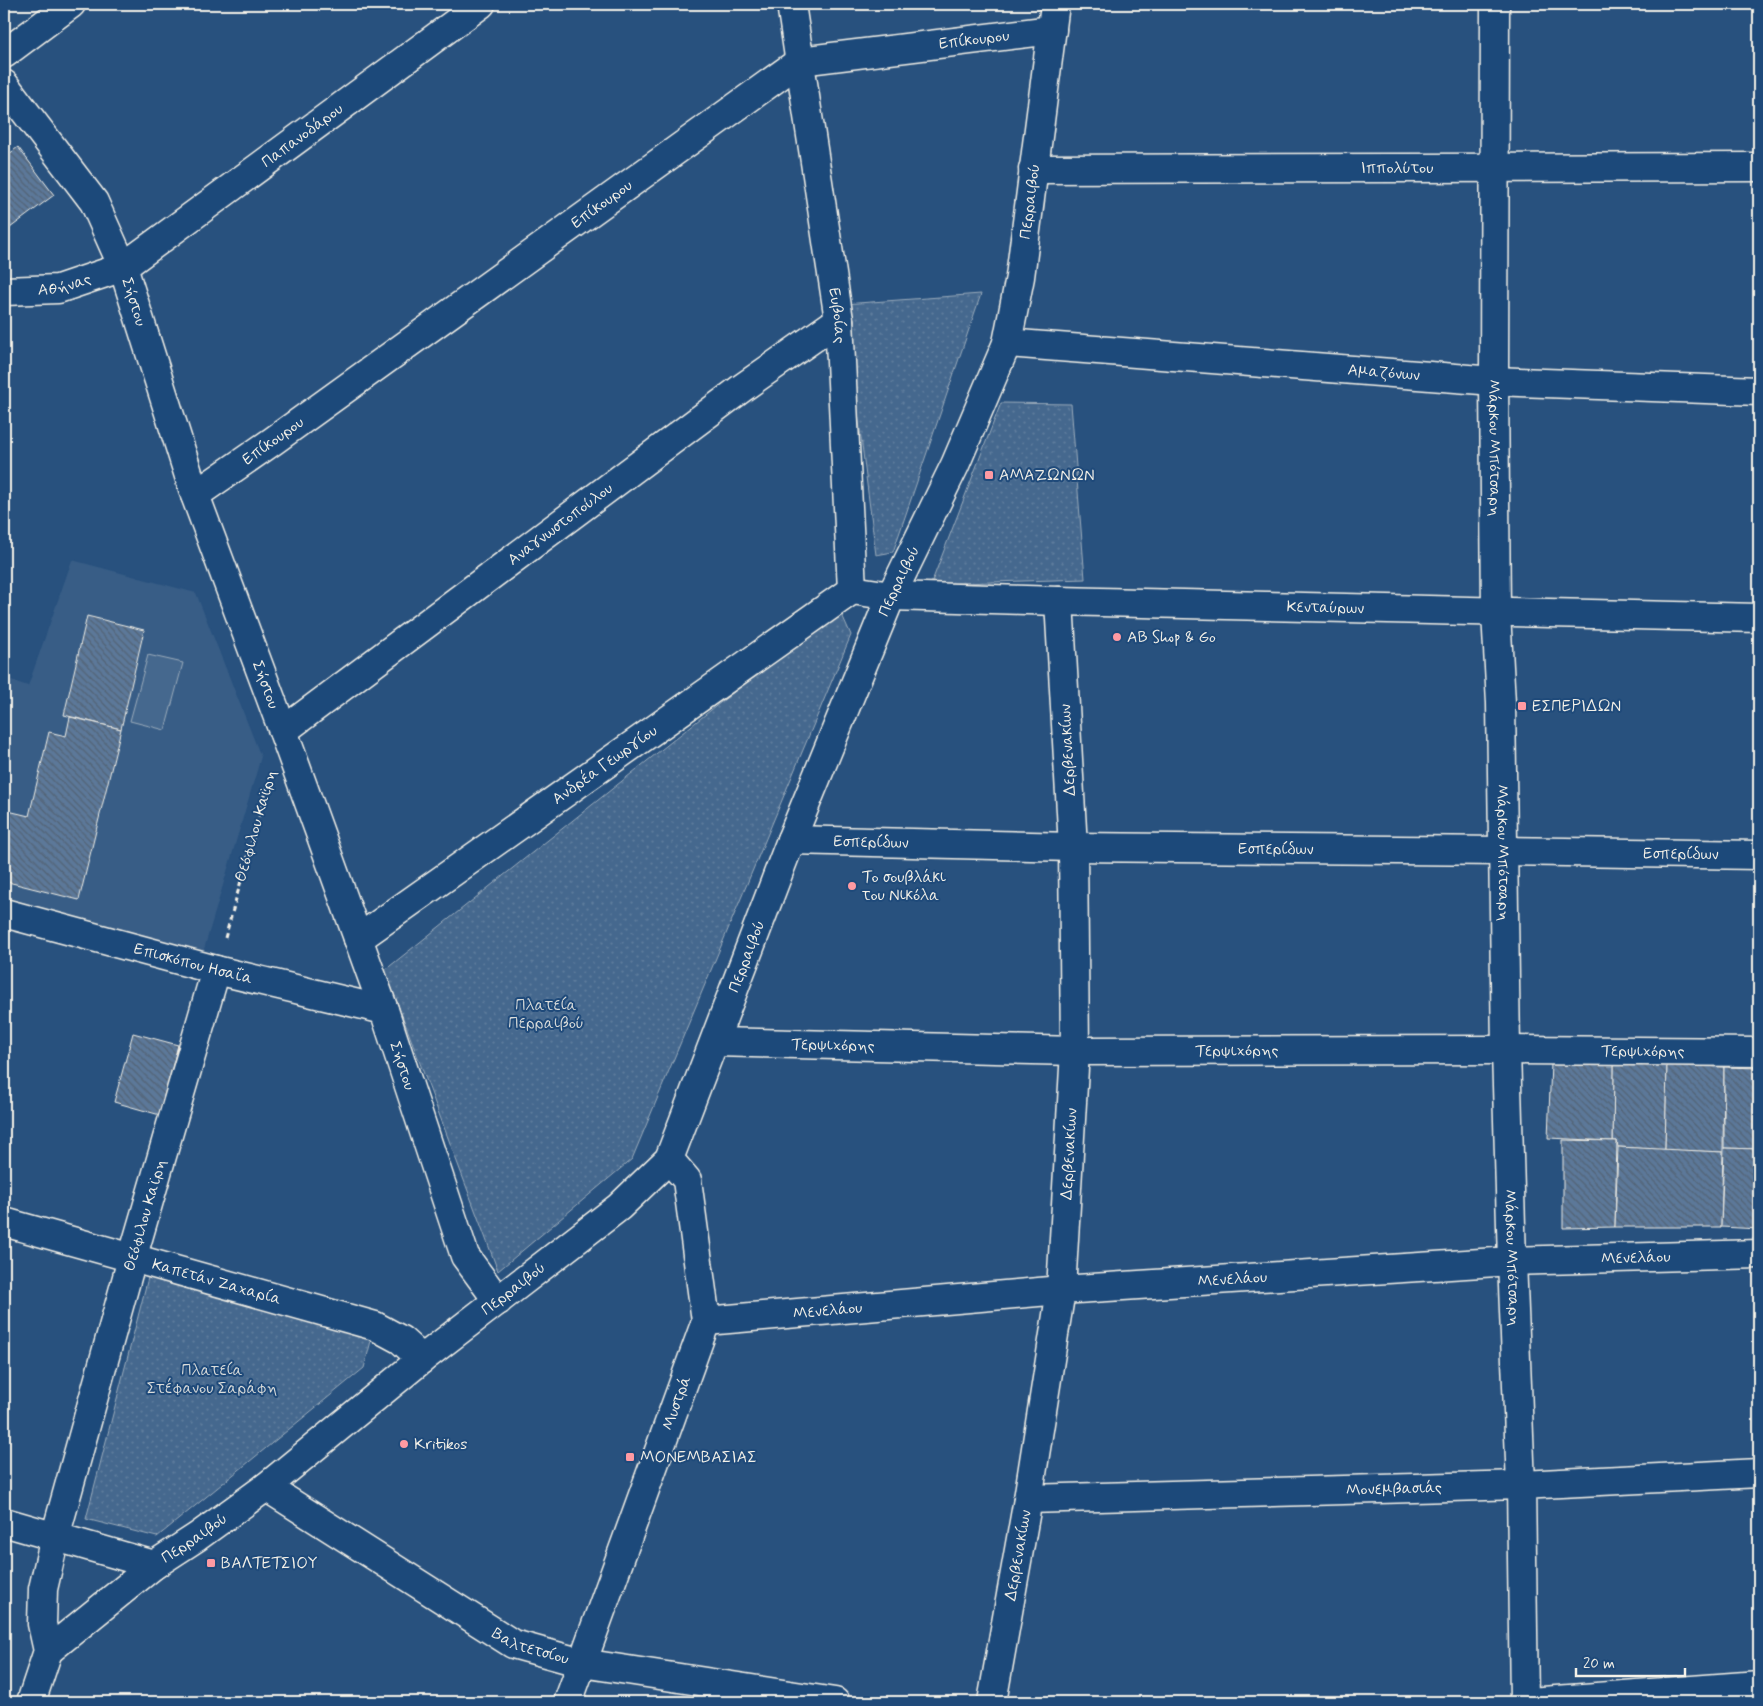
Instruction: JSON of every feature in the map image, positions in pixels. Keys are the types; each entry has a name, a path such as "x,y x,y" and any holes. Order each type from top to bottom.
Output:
{"street":[{"path":"4,54 71,4"},
{"name":"Παπανοδάρου","path":"123,267 481,4"},
{"name":"Ευβοίας","path":"791,4 839,320 852,590"},
{"name":"Μάρκου Μπότσαρη","path":"1495,4 1494,381 1496,612 1501,702 1506,1050 1521,1485 1524,1702"},
{"name":"Επίκουρου","path":"195,495 273,441 800,61 1054,17"},
{"name":"Περραιβού","path":"48,1651 154,1565 197,1537 266,1487 422,1359 619,1207 669,1159 792,840 891,596 955,465 1007,343 1020,277 1054,17"},
{"name":"Σήστου","path":"4,84 94,202 123,267 195,495 384,1010 465,1256 498,1301"},
{"name":"Ιππολύτου","path":"1033,169 1759,167"},
{"name":"Αθήνας","path":"4,291 58,288 123,267"},
{"name":"Αναγνωστοπούλου","path":"283,731 734,394 839,320"},
{"name":"Αμαζόνων","path":"1007,343 1494,381 1759,392"},
{"path":"852,590 891,596"},
{"name":"Ανδρέα Γεωργίου","path":"358,940 852,590"},
{"name":"Κενταύρων","path":"891,596 1058,602 1759,618"},
{"name":"Δερβενακίων","path":"992,1702 1028,1499 1061,1290 1075,1051 1073,847 1058,602"},
{"name":"Εσπερίδων","path":"792,840 1073,847 1504,851 1759,856"},
{"name":"Επισκόπου Ησαΐα","path":"4,913 216,970 384,1010"},
{"name":"Θεόφιλου Καϊρη","path":"48,1651 42,1624 43,1589 55,1537 132,1259 216,970"},
{"name":"Τερψιχόρης","path":"715,1042 1075,1051 1506,1050 1759,1052"},
{"name":"Μυστρά","path":"568,1702 706,1321 688,1180 669,1159"},
{"name":"Καπετάν Ζαχαρία","path":"4,1222 375,1326 401,1340 422,1359"},
{"name":"Μενελάου","path":"706,1321 1061,1290 1512,1261 1759,1254"},
{"name":"Μονεμβασιάς","path":"1028,1499 1521,1485 1759,1473"},
{"name":"Βαλτετσίου","path":"266,1487 513,1644 582,1663 836,1702"},
{"path":"4,1522 154,1565"},
{"path":"30,1702 48,1651"},
{"path":"1529,1702 1759,1685"}],"path":[{"name":"Θεόφιλου Καϊρη","path":"216,970 270,778"}],"shaded area":[{"path":"72,560 196,593 261,757 202,956 4,897 4,678 28,686"}],"green space":[{"path":"981,294 893,552 876,555 844,304"},
{"path":"1001,403 1071,404 1085,579 931,584"},
{"name":"Πλατεία Περραιβού","path":"839,608 851,635 632,1159 498,1271 385,970"},
{"path":"148,655 183,663 165,730 130,721"},
{"name":"Πλατεία Στέφανου Σαράφη","path":"150,1270 372,1337 364,1368 157,1537 86,1519"}],"building":[{"path":"18,147 54,195 10,228 4,220 4,158"},
{"path":"87,616 144,630 121,729 64,715"},
{"path":"70,717 121,729 79,900 4,881 4,810 29,816 49,732 66,736"},
{"path":"133,1033 178,1045 160,1115 114,1102"},
{"path":"1614,1062 1667,1065 1665,1150 1618,1147 1617,1141 1613,1141"},
{"path":"1551,1063 1614,1065 1613,1141 1548,1138"},
{"path":"1667,1065 1724,1067 1723,1152 1665,1150"},
{"path":"1724,1067 1759,1068 1759,1149 1724,1148"},
{"path":"1563,1140 1617,1141 1615,1227 1563,1228"},
{"path":"1618,1147 1723,1152 1721,1227 1615,1227"},
{"path":"1724,1148 1759,1149 1759,1229 1721,1227"}],"place":[{"name":"ΑΜΑΖΩΝΩΝ","path":"989,475"},
{"name":"AB Shop & Go","path":"1117,637"},
{"name":"ΕΣΠΕΡΙΔΩΝ","path":"1522,706"},
{"name":"Το σουβλάκι του Νικόλα","path":"852,886"},
{"name":"Kritikos","path":"404,1444"},
{"name":"ΜΟΝΕΜΒΑΣΙΑΣ","path":"630,1457"},
{"name":"ΒΑΛΤΕΤΣΙΟΥ","path":"211,1563"}]}
